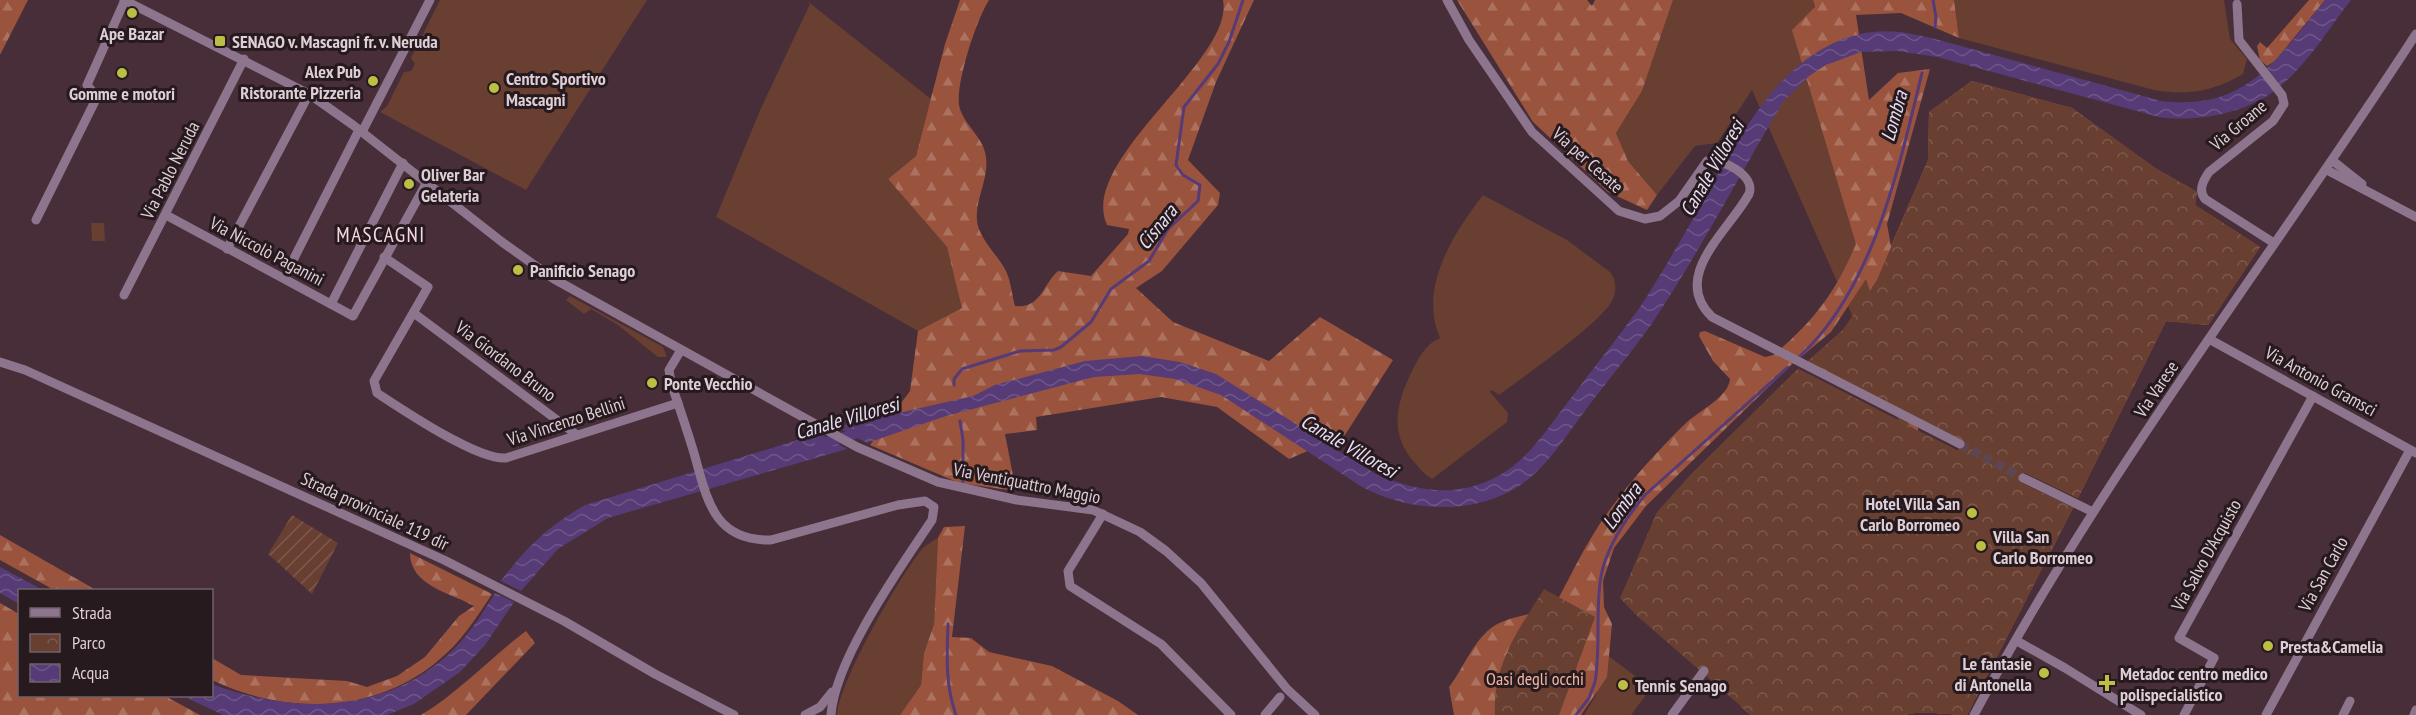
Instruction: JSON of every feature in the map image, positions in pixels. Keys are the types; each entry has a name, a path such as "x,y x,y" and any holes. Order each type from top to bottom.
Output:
{"street":[{"path":"36,220 97,97 87,85 124,0"},
{"name":"Via Ventiquattro Maggio","path":"124,0 309,94 361,131 537,267 857,447 918,475 957,488 1103,514 1140,532 1184,567 1217,602 1293,697 1315,715"},
{"path":"284,278 430,0"},
{"name":"Via per Cesate","path":"1447,0 1469,40 1532,132 1619,211 1645,219 1660,216 1680,201 1704,163 1713,160 1745,176 1751,186 1749,195 1703,261 1696,275 1698,298 1707,312 1721,324 1960,444"},
{"name":"Via Groane","path":"2237,4 2238,38 2279,92 2284,104 2277,117 2218,164 2205,178 2201,190 2205,199 2274,243"},
{"name":"Via Varese","path":"1974,715 2060,564 2093,512 2274,243 2327,170 2416,34"},
{"name":"Via Pablo Neruda","path":"124,295 244,59"},
{"path":"227,249 309,94"},
{"path":"2333,161 2374,193"},
{"path":"331,304 403,163"},
{"path":"2327,170 2416,217"},
{"path":"415,314 428,287 384,257 427,182"},
{"name":"Via Niccolò Paganini","path":"166,215 353,316 384,257"},
{"name":"Via Vincenzo Bellini","path":"415,314 374,381 377,393 422,422 499,459 515,456 678,404"},
{"name":"Via Giordano Bruno","path":"415,314 577,435"},
{"name":"Via Antonio Gramsci","path":"2209,339 2413,452"},
{"path":"681,350 669,370 706,497 724,525 742,536 761,540 781,538 898,505 925,501 934,507 932,520 880,600 837,685 820,707 805,715"},
{"name":"Strada provinciale 119 dir","path":"0,362 71,391 483,580 546,612 730,714"},
{"name":"Via Salvo D'Acquisto","path":"2184,715 2214,658 2179,639 2313,396"},
{"name":"Via San Carlo","path":"2266,715 2413,452"},
{"path":"2023,478 2093,512"},
{"path":"1103,514 1068,571 1070,586 1161,644 1231,715"},
{"path":"2017,641 2066,668 2141,715"},
{"path":"1672,715 1704,671"},
{"path":"831,715 837,685"},
{"path":"1265,715 1280,697"},
{"path":"1983,701 1985,715"},
{"path":"2343,715 2350,701"},
{"path":"2414,715 2416,711"}],"green space":[{"path":"0,0 28,0 0,55"},
{"name":"Centro Sportivo Mascagni","path":"440,0 647,0 526,190 380,112 387,106 404,72 411,71 415,64 411,58"},
{"path":"806,0 931,99 916,156 888,179 947,247 963,308 918,331 716,217 761,108 810,4"},
{"path":"960,0 989,0 978,22 967,54 959,99 963,115 985,150 986,173 978,204 978,227 1006,271 1015,306 1024,306 1036,300 1058,271 1091,276 1128,234 1129,229 1107,225 1104,199 1114,171 1134,141 1206,51 1220,24 1223,0 1254,0 1216,82 1188,160 1220,193 1218,205 1162,271 1136,288 1173,322 1269,361 1320,317 1393,360 1345,435 1289,459 1217,407 1161,397 1036,417 1037,430 1005,434 1016,491 959,483 870,445 910,391 918,331 962,308 947,247 888,179 916,156 945,44"},
{"path":"1457,0 1587,0 1592,6 1595,0 1673,0 1642,91 1616,133 1628,161 1657,195 1647,210 1608,192 1533,122"},
{"path":"1673,0 1813,0 1926,482 1752,90 1717,143 1695,146 1657,195 1628,161 1616,133 1642,91"},
{"path":"1813,0 1954,0 1959,38 1901,13 1856,15 1869,100 1898,73 1930,69 1887,224 1891,246 1928,160 1929,112 1972,81 2072,108 2155,168 2197,192 2195,205 2260,247 2208,325 2166,321 2078,498 2024,472 2019,482 2073,508 1967,715 1926,713 1751,715 1741,707 1757,688 1768,686 1815,710 1845,652 1843,647 1816,629 1796,608 1769,591 1739,550 1711,524 1703,507 1703,482 1697,469 1798,369 1909,426 1905,412 1807,362 1843,330 1870,291 1866,279 1831,332 1791,365 1646,506 1614,548 1603,581 1604,607 1612,624 1607,677 1581,715 1454,715 1449,687 1474,646 1494,626 1544,609 1558,599 1595,531 1630,483 1690,419 1712,404 1728,386 1730,379 1713,361 1699,336 1700,332 1705,331 1765,357 1774,355 1812,318 1840,278 1856,244 1792,30 1815,7","holes":["2006,98 2057,110 2082,125 2076,137 2050,137 2039,156 2012,166 2002,173 1994,184 1983,207 1983,228 1989,253 1984,269 1975,278 1951,280 1936,277 1930,274 1921,260 1949,127 1983,101","2102,194 2123,206 2143,265 2142,281 2131,321 2102,383 2078,425 2058,445 2029,459 2021,468 2015,484 2025,517 2004,572 1987,589 1954,610 1948,640 1937,660 1926,663 1914,659 1905,638 1913,592 1911,582 1896,568 1900,547 1897,540 1866,543 1851,539 1841,526 1834,503 1820,499 1775,497 1753,491 1724,473 1718,464 1719,461 1724,453 1735,445 1779,464 1795,467 1809,465 1842,451 1875,450 1920,462 1926,482 1924,463 1939,465 1952,462 1963,454 1971,442 1970,431 1961,426 1951,435 1963,441 1958,451 1918,431 1917,419 1923,410 1935,371 1946,354 1967,343 1994,303 2029,292 2035,286 2074,206 2081,199"]},
{"path":"1954,0 2224,0 2230,39 2247,59 2243,74 2222,85 2189,92 2154,90 1959,38"},
{"path":"2309,0 2325,0 2275,61 2267,66 2260,60 2257,46 2260,42 2267,48"},
{"path":"1972,81 2072,108 2155,168 2197,192 2195,205 2260,247 2208,325 2166,321 2078,498 2024,472 2019,482 2073,508 1967,715 1926,713 1751,715 1636,615 1620,598 1657,512 1692,473 1798,369 1958,451 1963,442 1807,362 1843,330 1877,280 1928,160 1929,112"},
{"path":"1483,195 1567,240 1610,272 1615,281 1615,292 1607,309 1562,348 1499,395 1492,390 1490,392 1508,413 1507,422 1432,479 1415,463 1401,441 1398,430 1399,408 1406,385 1419,357 1430,344 1440,338 1434,319 1433,300 1442,262 1450,244"},
{"path":"91,223 104,223 105,241 92,241"},
{"path":"570,296 663,347 667,357 658,357 618,325 591,309 584,314 566,300"},
{"path":"292,515 338,543 312,594 268,554"},
{"path":"965,526 952,637 971,638 989,652 1052,666 1118,701 1138,715 900,715 921,685 924,653 934,624 938,538 944,527"},
{"path":"0,535 94,589 52,589 0,560"},
{"path":"938,538 934,624 924,653 921,685 900,715 837,715 840,699 848,679 886,604 923,548"},
{"path":"410,553 492,594 455,645 415,677 388,691 329,704 299,704 269,699 213,680 213,659 241,675 347,681 367,687 397,676 425,657 459,616 474,606 424,581 412,564"},
{"name":"Oasi degli occhi","path":"1544,589 1595,617 1559,715 1495,715 1495,696 1503,663 1509,648"},
{"path":"0,603 18,613 18,697 167,697 200,715 0,715"},
{"path":"526,631 535,643 466,715 421,715 448,696"},
{"name":"Tennis Senago","path":"1606,654 1651,688 1631,715 1584,715 1596,695"}],"water":[{"path":"2325,0 2351,0 2311,54 2284,83 2271,93 2242,108 2208,117 2159,117 1937,57 1898,51 1861,52 1826,65 1809,76 1783,102 1669,298 1636,346 1534,475 1511,491 1493,499 1455,507 1436,507 1398,501 1380,495 1362,487 1221,395 1175,379 1140,374 1094,377 946,416 867,443 837,427 973,396 995,385 1085,361 1142,356 1180,362 1216,374 1374,473 1389,479 1435,490 1450,490 1481,484 1508,470 1546,431 1640,307 1711,189 1727,157 1761,106 1792,71 1831,44 1853,36 1876,32 1901,32 1950,43 2161,101 2191,102 2216,98 2238,89 2257,76 2275,61"},
{"name":"Canale Villoresi","path":"817,432 847,449 608,518 558,549 521,591 501,581 539,538 561,520 585,505 801,439"},
{"path":"0,567 41,589 18,589 18,603 0,593"},
{"path":"495,593 514,602 485,645 460,672 414,704 387,715 223,715 185,697 213,697 213,684 275,701 307,704 339,703 370,697 401,686 429,670 461,642"}],"waterway":[{"name":"Cisnara","path":"954,385 954,379 962,369 1020,351 1054,350 1061,347 1091,322 1111,289 1149,261 1168,229 1198,201 1200,185 1183,175 1176,165 1184,107 1218,64 1229,42 1243,0"},
{"name":"Lombra","path":"1933,0 1935,27"},
{"name":"Lombra","path":"1799,357 1825,329 1846,298 1864,262 1880,225 1892,187 1922,73"},
{"name":"Lombra","path":"1576,715 1589,698 1595,682 1601,576 1618,533 1645,495 1788,367"},
{"name":"Cisnara","path":"960,421 963,440 963,483"},
{"name":"Canale Villoresi","path":"820,444 865,431"},
{"name":"Cisnara","path":"948,624 948,681 956,715"}],"tunnel":[{"path":"1960,444 2023,478"}],"place":[{"name":"Ape Bazar","path":"132,13"},
{"name":"SENAGO v. Mascagni fr. v. Neruda","path":"220,41"},
{"name":"Gomme e motori","path":"122,73"},
{"name":"Alex Pub Ristorante Pizzeria","path":"373,81"},
{"name":"Centro Sportivo Mascagni","path":"494,88"},
{"name":"Oliver Bar Gelateria","path":"409,184"},
{"name":"Panificio Senago","path":"518,270"},
{"name":"Ponte Vecchio","path":"652,383"},
{"name":"Hotel Villa San Carlo Borromeo","path":"1972,513"},
{"name":"Villa San Carlo Borromeo","path":"1981,546"},
{"name":"Presta&Camelia","path":"2268,646"},
{"name":"Le fantasie di Antonella","path":"2044,673"},
{"name":"Metadoc centro medico polispecialistico","path":"2107,683"},
{"name":"Tennis Senago","path":"1623,685"}],"district":[{"name":"MASCAGNI","path":"381,234"}]}
